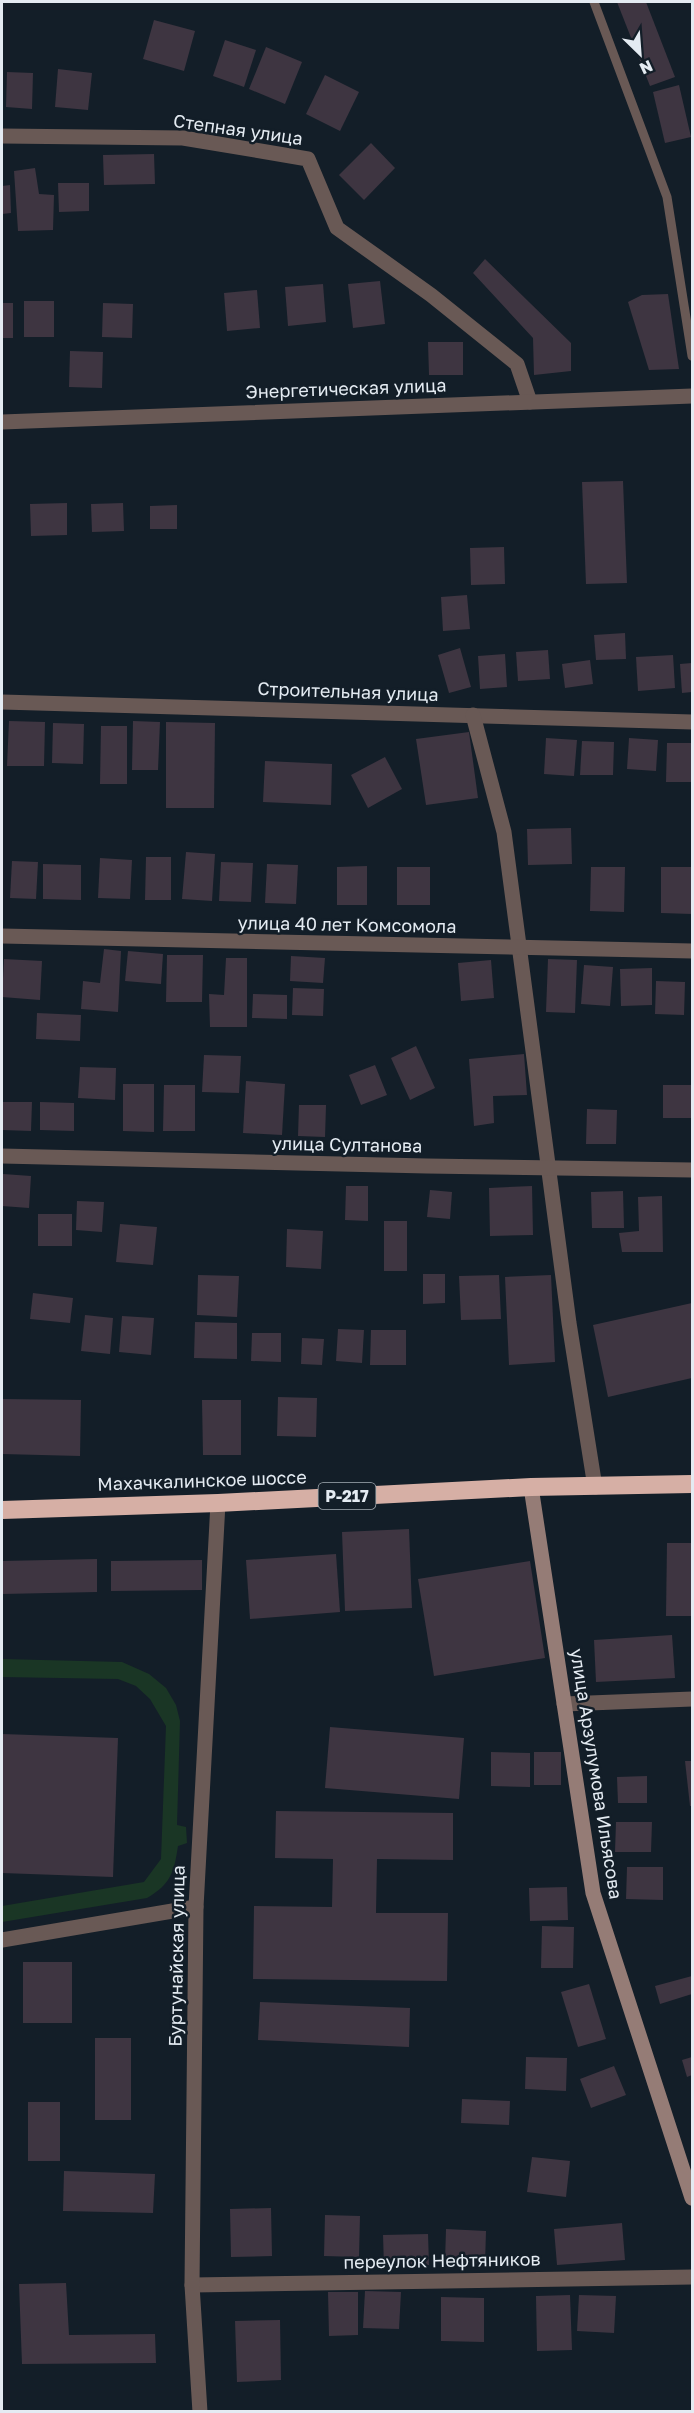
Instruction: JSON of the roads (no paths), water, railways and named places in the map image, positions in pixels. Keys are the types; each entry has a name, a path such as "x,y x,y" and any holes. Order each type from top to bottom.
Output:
{"highway":[{"name":"Махачкалинское шоссе","path":"2,1510 218,1503 531,1487 693,1484"}],"street":[{"name":"Степная улица","path":"2,136 183,138 308,159 337,228 431,295 517,364 530,402"},
{"name":"Энергетическая улица","path":"2,422 693,396"},
{"name":"Строительная улица","path":"2,702 693,722"},
{"path":"473,715 504,832 569,1323 595,1487"},
{"name":"улица 40 лет Комсомола","path":"2,936 693,951"},
{"name":"улица Султанова","path":"2,1156 693,1170"},
{"name":"улица Арзулумова Ильясова","path":"531,1487 593,1893 693,2198"},
{"name":"Буртунайская улица","path":"200,2412 192,2285 196,1907 218,1503"},
{"path":"564,1704 693,1699"},
{"path":"2,1940 196,1907"},
{"name":"переулок Нефтяников","path":"192,2285 693,2277"}],"lane":[{"path":"594,2 667,197 693,356"}]}
